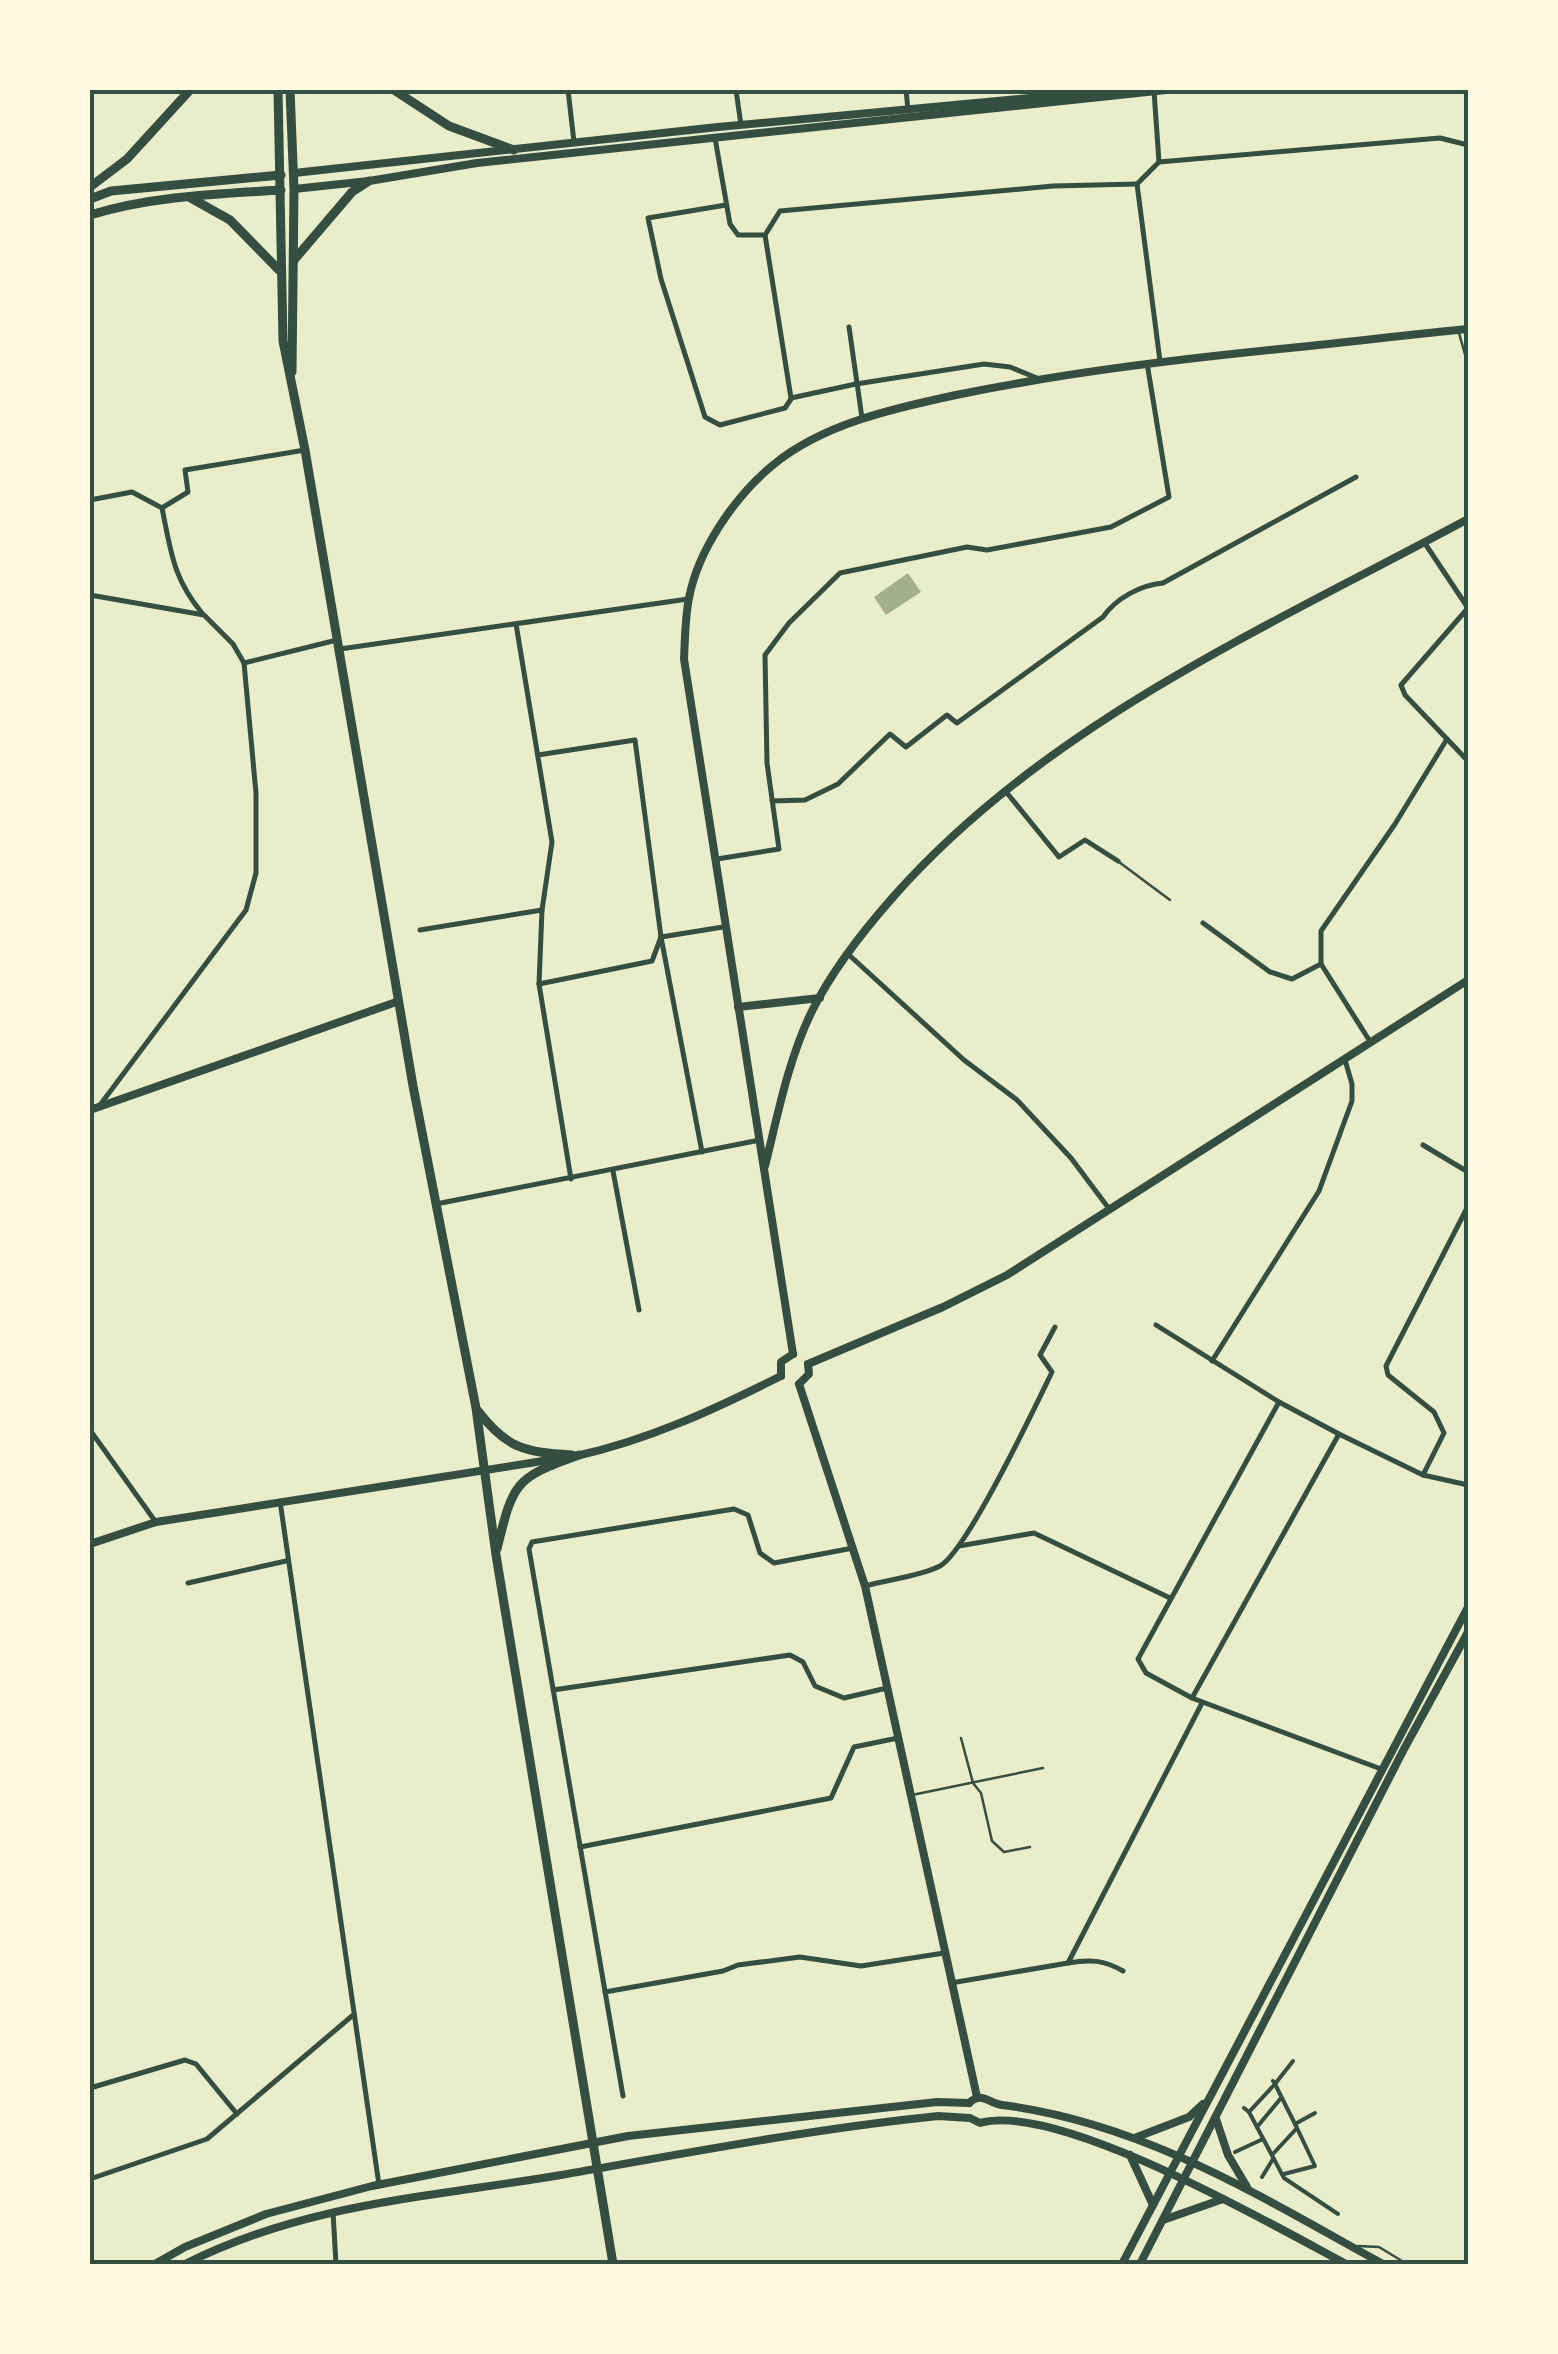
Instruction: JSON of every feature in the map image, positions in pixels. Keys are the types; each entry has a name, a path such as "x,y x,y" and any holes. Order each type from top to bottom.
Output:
{"main road":[{"path":"90,187 151,135 190,90"},
{"path":"278,90 283,341 291,393 476,1408 496,1554 613,2264"},
{"path":"290,90 294,173 291,393"},
{"path":"394,90 449,126 514,150"},
{"path":"90,199 110,191 1115,90"},
{"path":"90,215 118,206 187,196 369,181 477,163 1166,90"},
{"path":"293,262 352,192 369,181"},
{"path":"187,196 230,220 280,270"},
{"path":"793,1354 723,927 684,658 688,599 696,573 724,519 773,464 818,438 919,403 1147,363 1463,330"},
{"path":"764,1170 790,1064 820,998 848,954 906,882 950,838 1005,790 1190,667 1468,518"},
{"path":"808,1364 1007,1276 1468,980"},
{"path":"738,1006 820,998"},
{"path":"94,1109 399,1001"},
{"path":"793,1354 802,1356 808,1364 809,1374 798,1384 788,1383 781,1376 781,1362 793,1354"},
{"path":"496,1554 507,1507 520,1482 546,1467 643,1438 724,1405 781,1376"},
{"path":"798,1384 865,1586 951,1983 973,2100 970,2118"},
{"path":"476,1408 498,1434 519,1448 580,1455"},
{"path":"90,1544 156,1522 580,1455"},
{"path":"1122,2264 1468,1606"},
{"path":"1140,2264 1404,1748 1468,1632"},
{"path":"1136,2136 1189,2117 1212,2092"},
{"path":"155,2264 185,2246 266,2214 379,2185 708,2125 987,2098 992,2104 1044,2112 1136,2136 1249,2191 1383,2264"},
{"path":"989,2119 992,2104"},
{"path":"185,2264 247,2238 333,2210 904,2120 970,2118 980,2123 989,2119 1036,2125 1130,2155 1346,2264"},
{"path":"1216,2119 1228,2155 1249,2191"},
{"path":"1130,2155 1153,2205"},
{"path":"1163,2220 1222,2200"}],"street":[{"path":"568,90 574,144"},
{"path":"736,90 741,125"},
{"path":"906,90 908,110"},
{"path":"1154,91 1159,162"},
{"path":"715,138 730,224 738,234 764,235"},
{"path":"726,205 648,218 661,279 705,417 720,425 785,408 791,398 764,235 780,211 1053,186 1137,184 1159,162 1440,138 1468,144"},
{"path":"1137,184 1160,362"},
{"path":"849,327 862,420"},
{"path":"714,860 779,849 772,801 764,655 840,573 967,546 986,550 1111,527 1170,498 1147,363"},
{"path":"791,398 984,364 1010,367 1039,379"},
{"path":"162,508 188,492 185,470 304,450"},
{"path":"772,801 805,800 838,784 890,734 906,747 947,715 957,723 1104,617 1112,605 1148,584 1163,583 1356,477"},
{"path":"90,500 132,492 162,508"},
{"path":"94,1109 246,910 256,872 256,793 244,663 233,644 184,591 175,572 162,508"},
{"path":"1424,542 1468,608 1401,685 1405,696 1468,761"},
{"path":"90,595 204,615"},
{"path":"244,663 338,644 688,599"},
{"path":"516,624 552,842 542,910 539,984 571,1179"},
{"path":"538,755 634,740 661,937 702,1152"},
{"path":"1371,1043 1321,964 1321,931 1447,740"},
{"path":"1005,790 1059,858 1086,840 1118,861"},
{"path":"420,930 542,910"},
{"path":"1203,924 1270,972 1292,979 1321,964"},
{"path":"661,937 723,927"},
{"path":"539,984 652,960 661,937"},
{"path":"848,954 964,1060 1018,1100 1071,1158 1110,1210"},
{"path":"1212,1361 1319,1191 1352,1101 1345,1060"},
{"path":"436,1204 760,1140"},
{"path":"1423,1145 1468,1172"},
{"path":"612,1172 639,1310"},
{"path":"1423,1476 1444,1433 1434,1412 1388,1376 1386,1366 1468,1206"},
{"path":"1156,1325 1279,1402 1339,1434 1423,1476 1468,1485"},
{"path":"865,1586 941,1566 959,1546 1052,1372 1040,1356 1055,1327"},
{"path":"1279,1402 1138,1659 1146,1674 1202,1703 1381,1768"},
{"path":"90,1430 156,1522"},
{"path":"1192,1698 1339,1434"},
{"path":"280,1501 379,2185"},
{"path":"623,2096 530,1550 532,1542 734,1509 748,1515 760,1553 774,1562 852,1548"},
{"path":"959,1546 1034,1533 1170,1598"},
{"path":"188,1583 286,1560"},
{"path":"554,1690 790,1655 803,1662 815,1686 844,1698 887,1688"},
{"path":"1068,1963 1202,1703"},
{"path":"580,1847 831,1798 854,1747 898,1738"},
{"path":"605,1992 738,1965 800,1957 861,1966 944,1954"},
{"path":"951,1983 1090,1959 1124,1971"},
{"path":"90,2179 207,2140 352,2016"},
{"path":"90,2088 185,2060 196,2064 237,2114"},
{"path":"1293,2061 1247,2110 1282,2174 1338,2214"},
{"path":"1274,2083 1315,2166 1282,2174"},
{"path":"1257,2127 1281,2098"},
{"path":"1262,2177 1296,2126 1315,2113"},
{"path":"1236,2152 1263,2138"},
{"path":"333,2210 336,2264"}],"lane":[{"path":"1463,330 1468,365"},
{"path":"1118,861 1170,900"},
{"path":"961,1738 972,1782 981,1793 992,1841 1004,1852 1030,1847"},
{"path":"910,1796 1043,1768"},
{"path":"1349,2245 1380,2247 1407,2264"}],"shaded area":[{"path":"908,573 921,592 886,615 874,597"}]}
